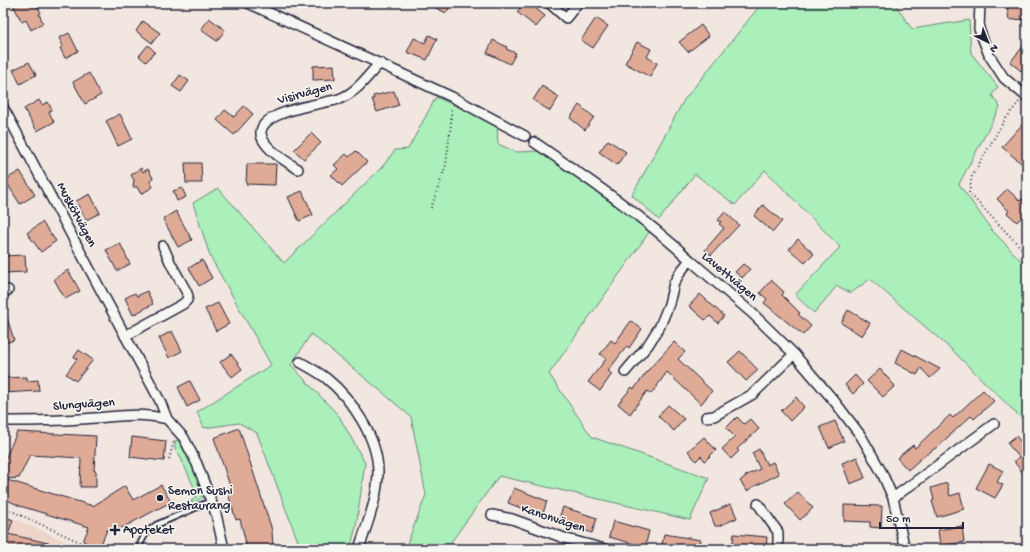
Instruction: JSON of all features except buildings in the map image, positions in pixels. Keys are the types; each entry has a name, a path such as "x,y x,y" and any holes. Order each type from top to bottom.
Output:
{"street":[{"path":"248,3 452,97 526,136"},
{"path":"549,3 566,18 578,3"},
{"path":"980,3 979,29 989,55 1004,78 1026,96"},
{"name":"Visirvägen","path":"298,169 273,151 265,143 261,136 261,130 265,124 276,115 291,109 340,98 361,85 380,63"},
{"name":"Muskötvägen","path":"3,107 160,401 167,419 184,438 194,457 216,514 224,549"},
{"path":"534,142 594,182 644,219 690,260"},
{"path":"125,336 188,300 186,291 163,246"},
{"name":"Lavettvägen","path":"625,372 648,345 660,326 669,304 674,284 681,271 690,260 754,314 794,354 835,402 861,436 882,473 893,498 905,549"},
{"path":"706,417 714,416 753,394 794,354"},
{"path":"300,362 327,379 346,399 361,420 375,450 378,471 377,486 359,549"},
{"name":"Slungvägen","path":"3,421 82,419 134,414 167,419"},
{"path":"893,498 994,424"},
{"path":"758,504 778,532 778,549"},
{"name":"Kanonvägen","path":"492,516 512,519 605,549"}],"lane":[{"path":"139,549 144,536 156,525 211,501"}],"path":[{"path":"1026,96 1004,121 972,176 969,193 1027,254"},
{"path":"431,208 446,165 451,124 452,97"},
{"path":"169,459 177,429"},
{"path":"3,508 94,549"}],"shaded area":[{"path":"3,514 83,549 3,549"}],"green space":[{"path":"762,3 894,3 912,29 969,20 971,53 998,87 992,95 1000,107 959,184 991,229 1027,267 1027,421 1019,416 952,350 870,279 851,293 837,286 814,313 795,295 840,247 765,170 735,205 695,174 659,220 632,195 684,100"},
{"path":"436,97 497,124 498,144 516,152 541,151 650,231 549,374 592,437 709,478 690,520 499,476 446,549 405,549 426,495 411,417 311,334 291,365 339,416 365,463 356,527 350,549 301,549 257,433 239,423 204,428 197,412 271,365 210,256 193,203 218,188 284,263 382,167 395,150 408,149"},
{"path":"178,440 193,468 202,492 202,496 192,503 191,501 197,494 179,454 175,450 175,441"}],"place":[{"name":"Semon Sushi Restaurang","path":"160,498"},
{"name":"Apoteket","path":"115,530"}]}
